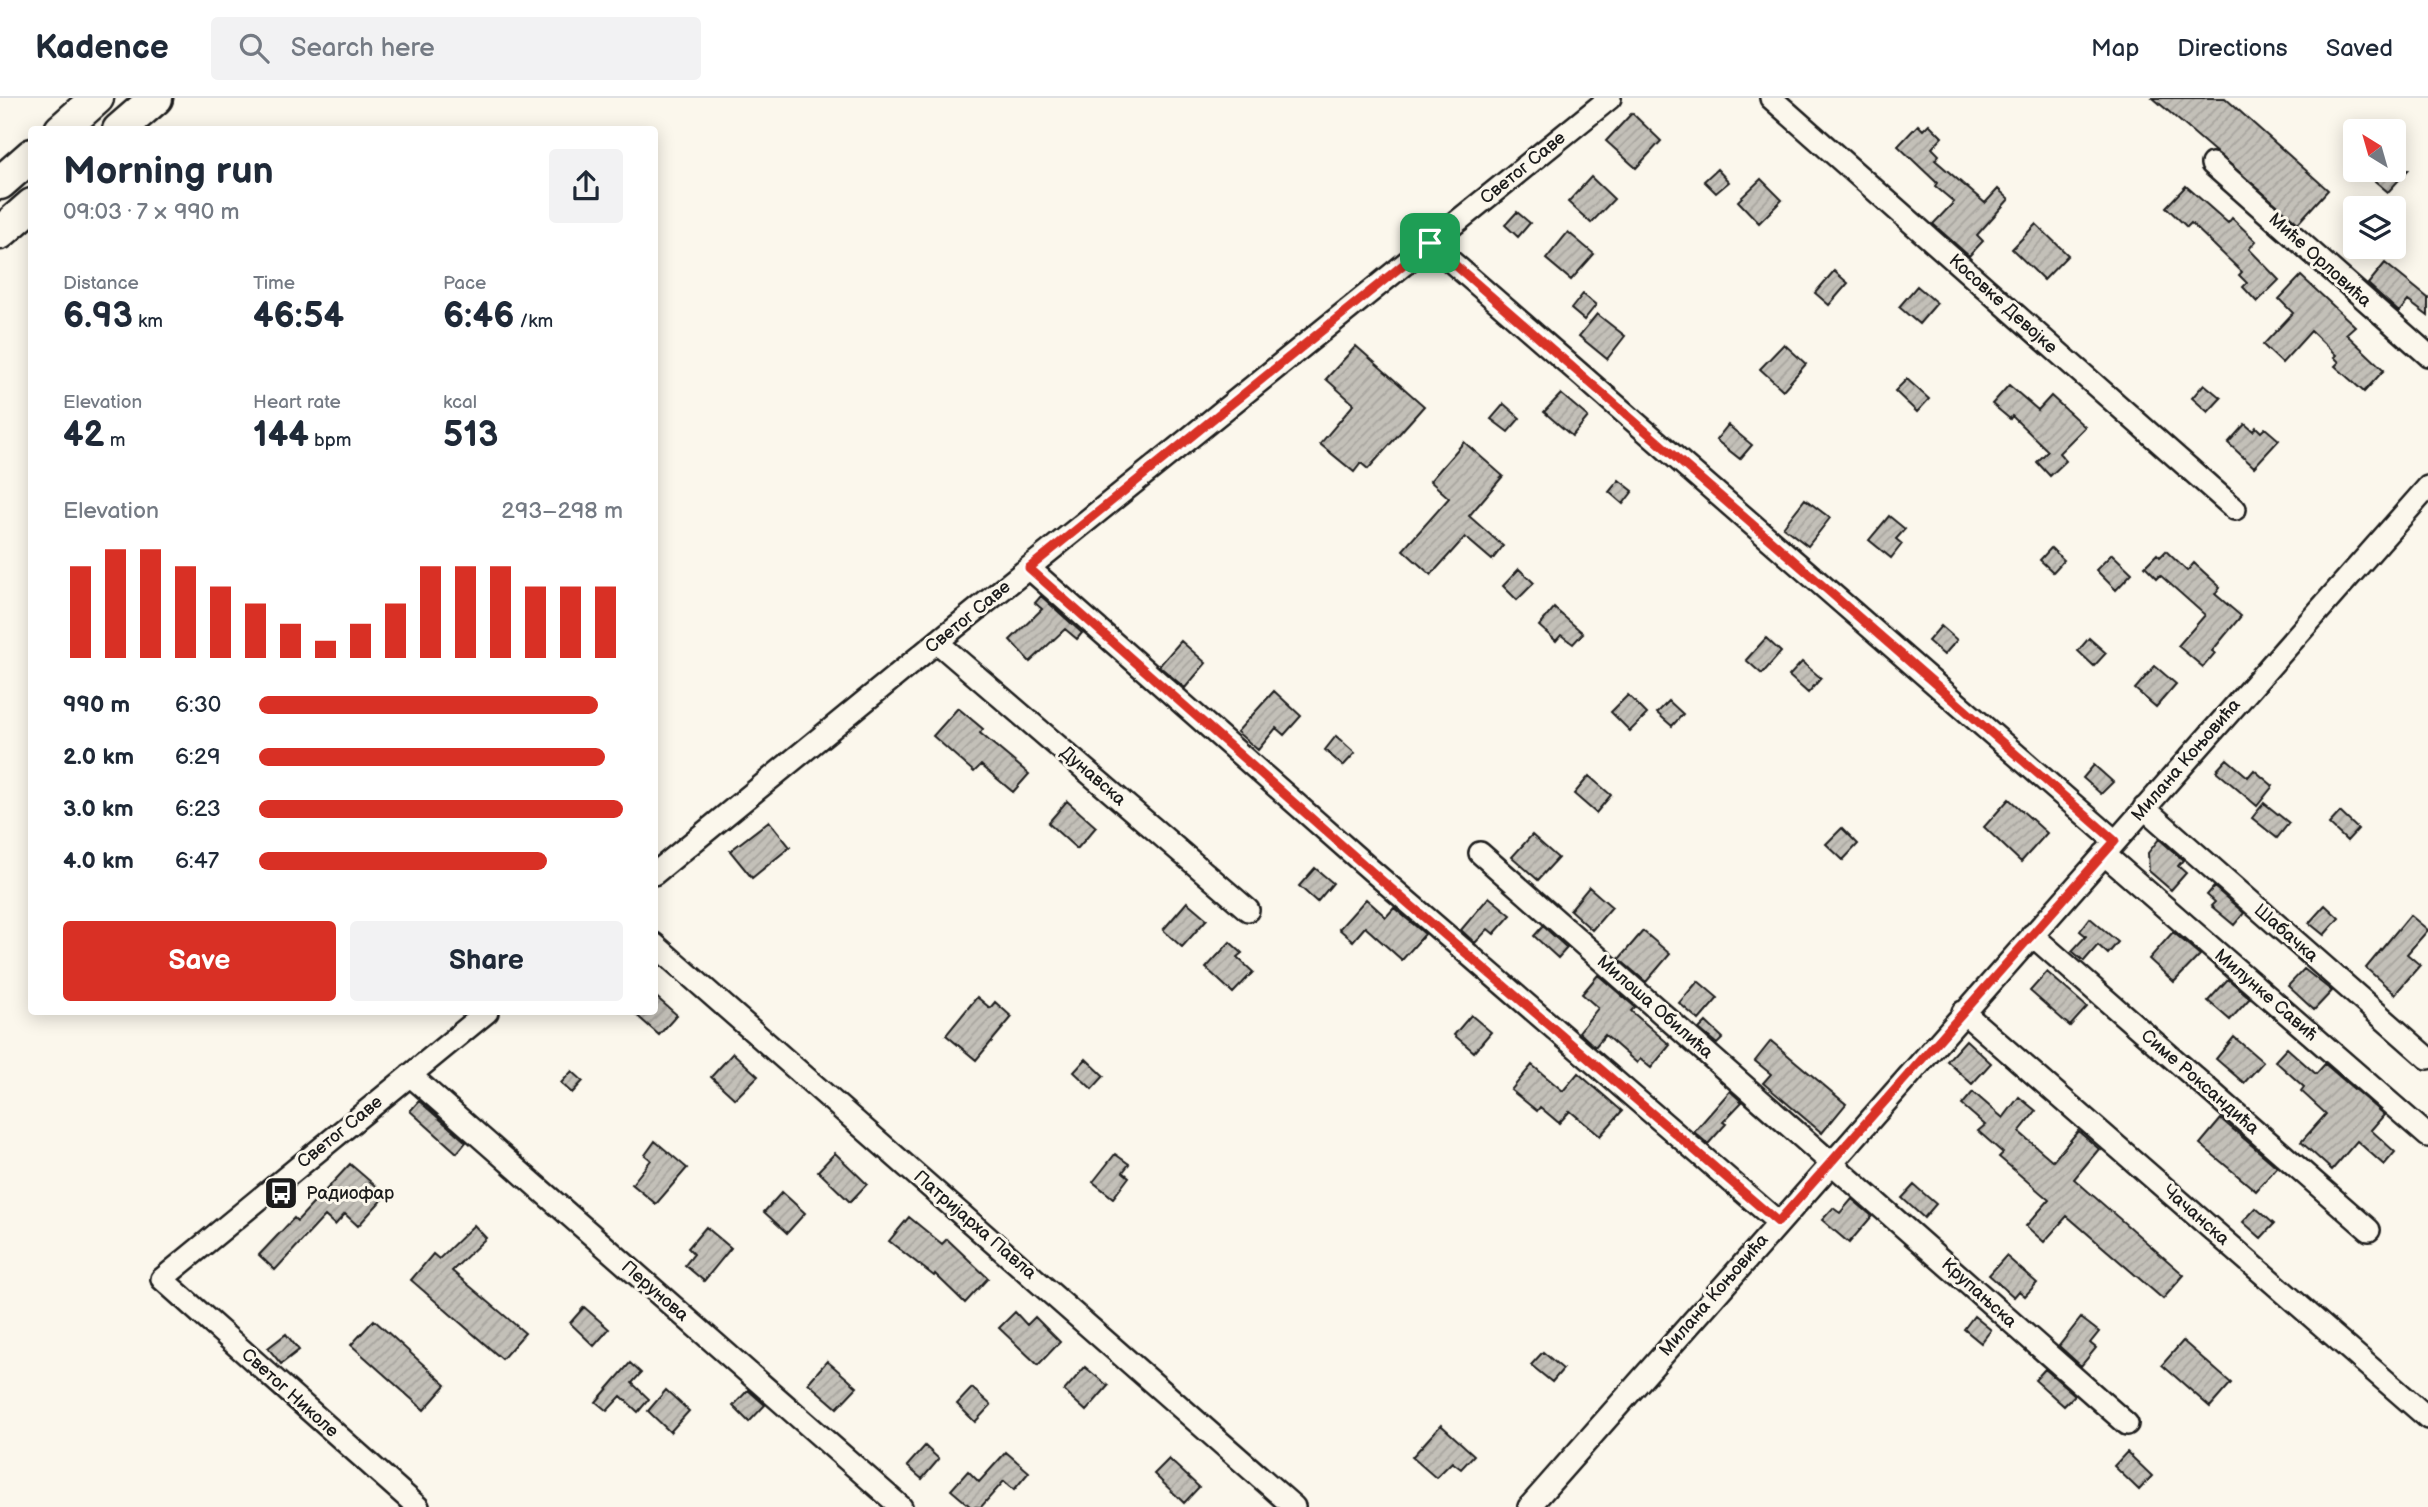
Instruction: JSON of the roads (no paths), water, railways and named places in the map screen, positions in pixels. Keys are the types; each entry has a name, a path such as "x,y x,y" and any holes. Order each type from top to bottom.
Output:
{"highway":[{"path":"66,126 97,98"},
{"path":"124,126 156,98"},
{"path":"0,183 28,158"},
{"path":"0,233 28,208"}],"street":[{"name":"Светог Саве","path":"658,871 1610,98"},
{"name":"Косовке Девојке","path":"1771,98 2235,509"},
{"name":"Миће Орловића","path":"2212,164 2428,355"},
{"name":"Милунке Савић","path":"1430,243 2428,1136"},
{"name":"Милана Коњовића","path":"1529,1507 1831,1161 2428,487"},
{"path":"1029,568 1380,879 1778,1222"},
{"name":"Дунавска","path":"937,642 1248,910"},
{"name":"Шабачка","path":"2144,808 2428,1058"},
{"name":"Милоша Обилића","path":"1480,853 1831,1161"},
{"name":"Симе Роксандића","path":"2032,935 2369,1230"},
{"name":"Патријарха Павла","path":"658,948 1294,1507"},
{"name":"Чачанска","path":"1963,1012 2428,1418"},
{"name":"Светог Саве","path":"162,1279 483,1015"},
{"name":"Перунова","path":"410,1075 901,1507"},
{"name":"Крупањска","path":"1831,1161 2127,1424"},
{"name":"Светог Николе","path":"162,1279 418,1507"}],"place":[{"name":"Радиофар","path":"281,1193"}]}
